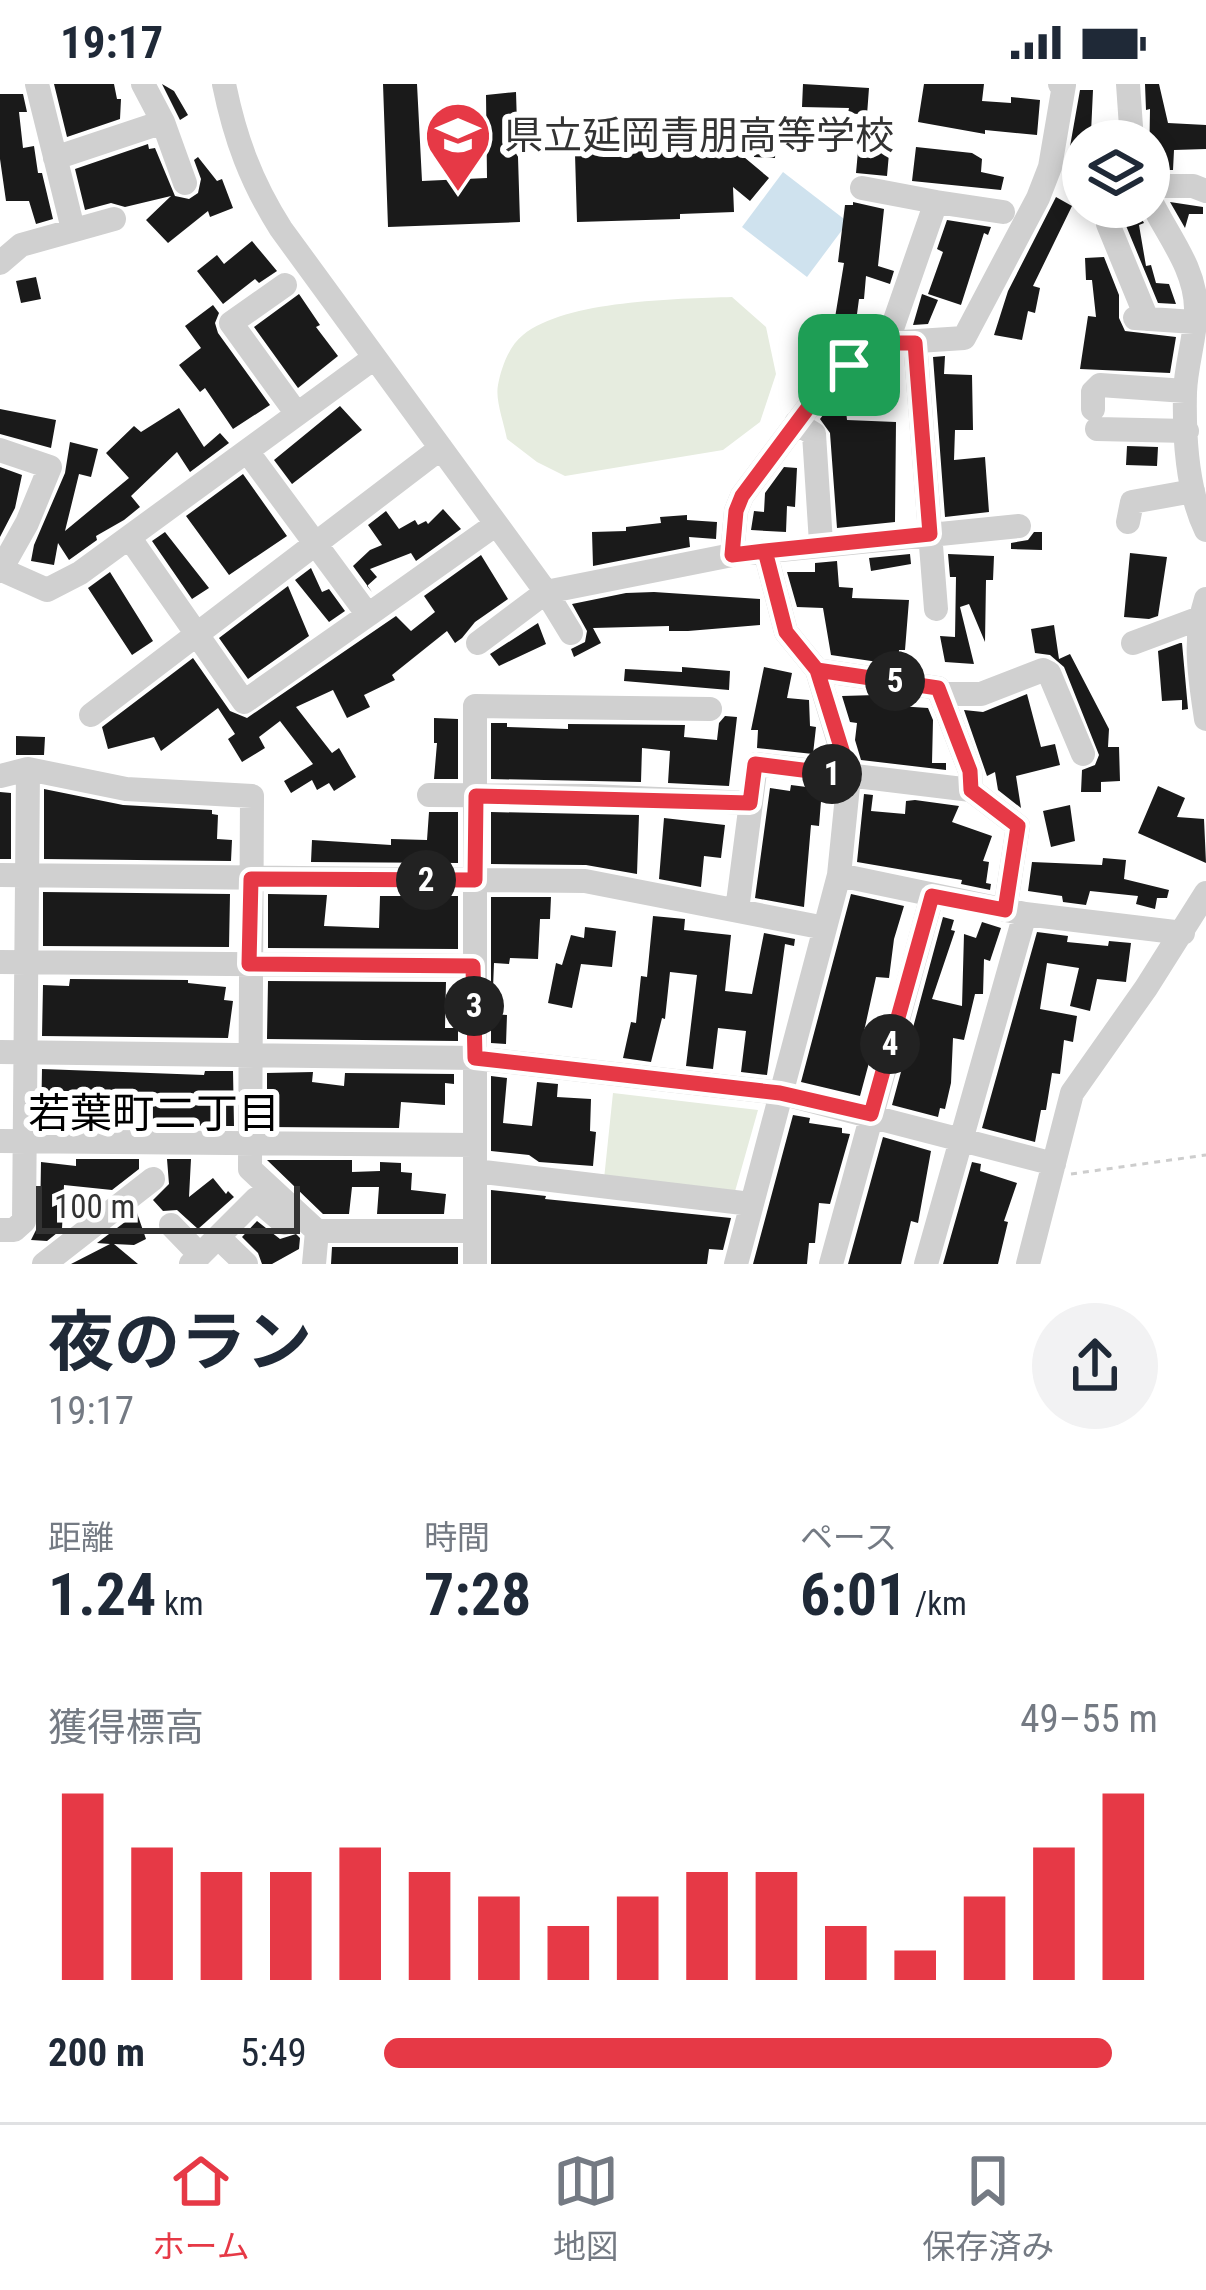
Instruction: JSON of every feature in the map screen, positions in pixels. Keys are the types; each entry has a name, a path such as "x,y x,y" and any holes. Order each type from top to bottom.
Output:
{"street":[{"path":"37,84 73,229"},
{"path":"142,84 163,122 185,183"},
{"path":"224,84 255,188 571,632"},
{"path":"732,555 742,496 831,377 886,343 964,338 1038,198 1050,166 1063,84"},
{"path":"1128,84 1131,120"},
{"path":"55,158 163,122"},
{"path":"1170,186 1206,191"},
{"path":"862,188 1004,212"},
{"path":"886,343 936,202"},
{"path":"0,263 21,245 114,219"},
{"path":"1109,228 1141,318 1194,322"},
{"path":"1166,228 1189,268 1194,322 1187,431 1198,463 1193,491 1206,530"},
{"path":"285,285 231,322 297,414"},
{"path":"915,343 937,609"},
{"path":"0,450 50,467 1,570 47,590 80,573 374,358"},
{"path":"1187,431 1095,419 1094,392 1100,385 1193,383"},
{"path":"796,423 814,434 821,543"},
{"path":"91,715 441,448"},
{"path":"247,451 368,615"},
{"path":"1128,522 1132,502 1193,491"},
{"path":"129,537 244,702 495,525"},
{"path":"478,644 546,592 732,555 1019,526"},
{"path":"736,1264 838,875 850,776 817,670 786,632 765,551"},
{"path":"1132,644 1202,620 1206,717"},
{"path":"817,670 938,688 970,771 971,790"},
{"path":"940,694 981,694 1043,670 1049,673 1083,754"},
{"path":"475,1264 475,706 710,710"},
{"path":"737,910 755,764 971,790 1018,826 1015,912 926,1264"},
{"path":"0,776 28,769 126,789 253,796 250,1169 317,1231 475,1232"},
{"path":"0,1230 14,1230 24,1221 12,1142 13,1052 26,962 28,769"},
{"path":"429,795 750,803"},
{"path":"0,875 585,881 825,928"},
{"path":"838,875 1015,912 1183,933"},
{"path":"1028,1264 1072,1093 1206,893"},
{"path":"832,1264 932,896"},
{"path":"0,962 473,966"},
{"path":"13,1052 475,1058 780,1093 1054,1164"},
{"path":"12,1142 475,1145"},
{"path":"475,1171 751,1204"},
{"path":"44,1264 153,1179"},
{"path":"203,1252 256,1199 284,1223"},
{"path":"171,1225 203,1252 246,1264"},
{"path":"314,1264 317,1231"}],"path":[{"path":"1054,1164 1064,1175 1206,1156"}],"shaded area":[{"path":"732,297 766,327 776,374 760,422 723,450 565,476 507,439 498,385 506,358 523,335 542,323 593,308"},
{"path":"613,1093 758,1110 734,1195 604,1179"}],"water":[{"path":"783,172 848,222 807,277 742,227"}],"building":[{"path":"54,84 114,84 117,99 121,99 120,119 67,137"},
{"path":"162,84 174,91 188,115 180,120"},
{"path":"383,84 417,84 422,181 487,178 486,95 516,92 520,222 388,227"},
{"path":"803,84 869,88 867,115 848,113 849,108 802,107"},
{"path":"924,84 984,84 982,101 1040,100 1037,135 985,130 985,134 918,122"},
{"path":"1145,84 1159,84 1167,120 1150,120 1150,109 1146,110"},
{"path":"1080,90 1093,90 1092,120 1075,120"},
{"path":"0,94 23,94 27,112 19,112 23,148 34,146 53,219 36,224 29,201 6,201 0,159"},
{"path":"1170,123 1206,125 1206,149 1174,150 1173,170"},
{"path":"755,139 776,141 775,158 754,157"},
{"path":"859,140 890,142 887,176 856,173"},
{"path":"148,144 149,149 155,148 175,196 189,199 198,193 201,179 194,160 198,157 217,181 222,179 233,208 210,217 208,211 168,243 146,220 171,196 85,210 75,169"},
{"path":"732,147 769,178 750,201 733,187 734,212 577,222 575,154"},
{"path":"916,147 972,153 982,159 981,172 1004,177 1001,190 912,181"},
{"path":"1056,197 1062,200 1062,227 1033,286 1040,288 1035,313 1028,311 1022,340 994,335 1008,291"},
{"path":"853,202 884,209 878,266 894,271 890,284 866,276 853,344 831,342 844,263 838,262 845,205"},
{"path":"1170,202 1203,207 1203,214 1189,214 1185,228"},
{"path":"947,220 991,227 988,235 984,233 961,305 928,294 943,252 937,249"},
{"path":"1127,228 1140,228 1146,266 1151,265 1156,283 1169,284 1176,304 1158,303"},
{"path":"252,241 277,271 259,283 255,279 223,304 197,271 217,255 224,264"},
{"path":"1104,257 1119,295 1119,318 1125,331 1176,337 1170,373 1080,369 1088,316 1096,317 1085,258"},
{"path":"36,277 41,299 21,303 16,281"},
{"path":"299,294 338,356 298,388 254,327"},
{"path":"922,294 938,300 928,324 913,325"},
{"path":"213,305 219,313 218,333 270,405 233,429 205,388 200,392 179,365 201,348 185,326"},
{"path":"945,356 944,374 972,375 973,430 955,430 954,460 985,457 989,512 945,517 933,357"},
{"path":"890,362 891,385 864,386 863,377"},
{"path":"845,401 847,420 896,422 895,522 837,528 830,433 820,419 833,402"},
{"path":"340,406 362,430 292,484 274,460"},
{"path":"179,408 204,447 220,433 229,443 190,472 177,452 131,496 140,507 124,520 69,560 58,543 54,565 31,561 65,473 70,442 98,449 91,477 79,474 65,531 129,478 106,453 134,426 141,432"},
{"path":"0,409 56,420 51,448 0,434"},
{"path":"1127,446 1158,447 1157,466 1126,465"},
{"path":"0,467 22,475 15,508 0,537"},
{"path":"784,467 797,468 795,507 787,506 786,532 751,530 754,511 764,512 765,493"},
{"path":"243,474 287,536 229,575 186,516"},
{"path":"443,509 461,529 416,561 411,553 370,569 377,577 367,586 353,566 382,545 368,525 386,511 399,529 415,520 418,525 428,524"},
{"path":"687,515 687,520 717,522 716,539 689,537 690,547 593,566 592,532 626,531 626,527 661,523 660,517"},
{"path":"165,532 209,588 192,599 152,541"},
{"path":"1034,532 1042,532 1042,550 1011,549 1011,543 1028,540"},
{"path":"1130,553 1167,557 1158,616 1124,617"},
{"path":"910,554 911,564 871,571 869,558"},
{"path":"948,554 994,556 993,580 986,580 985,642 969,604 960,607 974,664 945,662 940,636 955,637 956,577 950,577"},
{"path":"481,555 508,599 475,622 462,638 455,643 447,631 392,675 395,680 364,695 370,707 347,718 333,690 296,707 332,753 339,748 356,777 334,791 329,783 317,790 312,780 291,793 284,781 313,764 280,721 259,737 265,748 242,762 228,739 235,734 218,708 161,751 154,737 108,749 102,727 193,658 230,711 247,718 396,616 411,631 435,612 424,596"},
{"path":"837,561 839,587 853,588 852,598 909,600 905,650 899,650 898,665 831,655 823,608 797,607 787,572 815,572 815,563"},
{"path":"311,568 322,592 329,589 345,611 329,622 295,580"},
{"path":"110,572 153,641 132,655 88,588"},
{"path":"288,586 309,636 248,679 219,638"},
{"path":"654,592 760,599 760,625 688,631 669,631 669,626 593,628 601,643 574,657 571,649 585,642 587,631 572,604"},
{"path":"538,623 546,644 499,666 490,654"},
{"path":"1054,625 1059,659 1070,654 1109,729 1108,747 1119,747 1120,781 1101,782 1101,792 1081,792 1082,770 1095,765 1099,755 1064,667 1050,655 1035,653 1031,629"},
{"path":"1182,643 1188,709 1182,710 1182,700 1162,701 1158,651"},
{"path":"682,667 730,671 729,690 624,681 625,669 682,672"},
{"path":"764,667 792,673 787,698 809,700 810,726 816,727 813,754 757,748 758,730 751,730"},
{"path":"1027,694 1041,747 1055,744 1060,765 1016,776 1021,808 998,790 995,772 987,776 964,710 983,712"},
{"path":"842,696 898,699 898,706 928,708 933,720 932,763 946,763 946,770 861,760 855,740 857,723 850,722"},
{"path":"725,716 737,717 729,786 668,783 670,751 642,748 641,782 491,779 491,723 568,729 568,724 685,725 684,737 717,740"},
{"path":"434,718 458,719 458,779 434,779"},
{"path":"16,736 45,737 44,755 16,755"},
{"path":"791,785 822,789 819,826 811,825 804,907 755,898 770,788 790,791"},
{"path":"1158,786 1185,798 1177,817 1204,819 1206,863 1138,833"},
{"path":"44,789 123,805 212,810 218,815 217,839 232,840 231,861 44,859"},
{"path":"0,792 11,793 11,859 0,859"},
{"path":"864,794 873,795 871,811 905,814 906,801 915,800 959,806 952,822 992,836 983,861 989,862 986,883 991,884 990,890 961,884 962,880 857,862"},
{"path":"1070,805 1075,841 1051,847 1043,811"},
{"path":"429,812 458,812 458,863 311,862 312,840 391,845 391,839 427,840"},
{"path":"491,812 639,815 637,874 586,865 491,864"},
{"path":"664,818 725,825 721,858 704,856 701,887 659,879"},
{"path":"1103,858 1126,860 1124,879 1169,890 1167,898 1157,898 1155,909 1136,904 1138,896 1090,891 1086,905 1028,891 1032,862 1102,865"},
{"path":"43,892 230,894 229,947 43,946"},
{"path":"268,894 327,895 324,926 379,928 380,896 458,896 458,949 268,948"},
{"path":"851,894 904,906 889,978 876,977 861,1045 873,1048 860,1096 801,1082"},
{"path":"491,897 551,897 550,919 540,919 538,959 494,963 492,1014 507,1015 506,1044 491,1043"},
{"path":"653,916 685,919 684,930 731,935 725,991 752,994 764,933 795,939 794,946 785,944 767,1075 741,1072 746,1031 718,1028 713,1069 686,1066 697,975 670,972 665,1019 651,1062 623,1058 631,1022 636,1023 641,976 647,977"},
{"path":"943,917 954,920 951,930 955,931 932,999 962,1006 964,934 976,938 982,922 1001,928 990,961 984,959 983,994 975,994 964,1040 953,1038 951,1083 945,1109 940,1108 938,1117 892,1105"},
{"path":"585,927 616,931 612,967 581,964 572,1008 548,1003 556,963 562,965 571,935 584,938"},
{"path":"1037,932 1068,936 1067,942 1131,943 1126,982 1097,979 1090,1011 1070,1006 1079,968 1047,963 1040,1009 1077,1016 1073,1042 1064,1040 1060,1074 1052,1073 1035,1142 982,1128"},
{"path":"70,979 188,980 226,987 224,1000 233,1001 228,1038 42,1036 43,985 69,986"},
{"path":"268,981 446,982 445,1028 458,1028 458,1041 267,1039"},
{"path":"42,1069 204,1075 205,1071 233,1071 234,1126 41,1125"},
{"path":"313,1072 312,1082 344,1086 345,1073 454,1074 454,1084 445,1083 445,1105 401,1102 399,1128 267,1127 267,1073"},
{"path":"491,1076 507,1078 503,1123 532,1126 537,1082 558,1084 557,1097 591,1099 590,1131 596,1132 593,1166 539,1162 529,1155 491,1151"},
{"path":"793,1115 850,1134 830,1204 819,1203 815,1243 809,1243 807,1264 753,1264"},
{"path":"883,1137 931,1151 918,1223 911,1221 901,1264 848,1264"},
{"path":"76,1159 139,1159 139,1169 112,1190 64,1185 62,1229 47,1241 31,1240 40,1222 41,1162 76,1166"},
{"path":"167,1159 191,1159 189,1197 213,1178 234,1197 198,1229 177,1210 163,1211 153,1200 169,1184"},
{"path":"267,1160 352,1160 352,1172 380,1171 380,1162 401,1163 401,1172 412,1173 411,1190 446,1194 444,1214 377,1214 379,1187 352,1187 349,1214 323,1214"},
{"path":"972,1162 981,1164 980,1171 1017,1183 1004,1221 1008,1222 998,1264 943,1264"},
{"path":"491,1190 731,1218 723,1250 709,1249 707,1264 491,1264"},
{"path":"137,1213 146,1239 134,1245 114,1244 138,1264 71,1264 110,1244 97,1243"},
{"path":"257,1221 280,1239 296,1234 299,1249 272,1264 262,1264 242,1237"},
{"path":"332,1247 458,1247 458,1264 331,1264"}],"place":[{"name":"県立延岡青朋高等学校","path":"458,194"}],"district":[{"name":"若葉町二丁目","path":"154,1113"}],"route":[{"path":"849,365 831,377 742,496 732,555 765,551 786,632 817,670 850,776 755,764 750,803 476,796 475,880 251,879 249,964 473,966 475,1058 780,1093 871,1114 932,896 1005,910 1018,826 971,790 970,771 938,688 817,670 786,632 765,551 930,534 915,343 886,343 849,365"}]}
